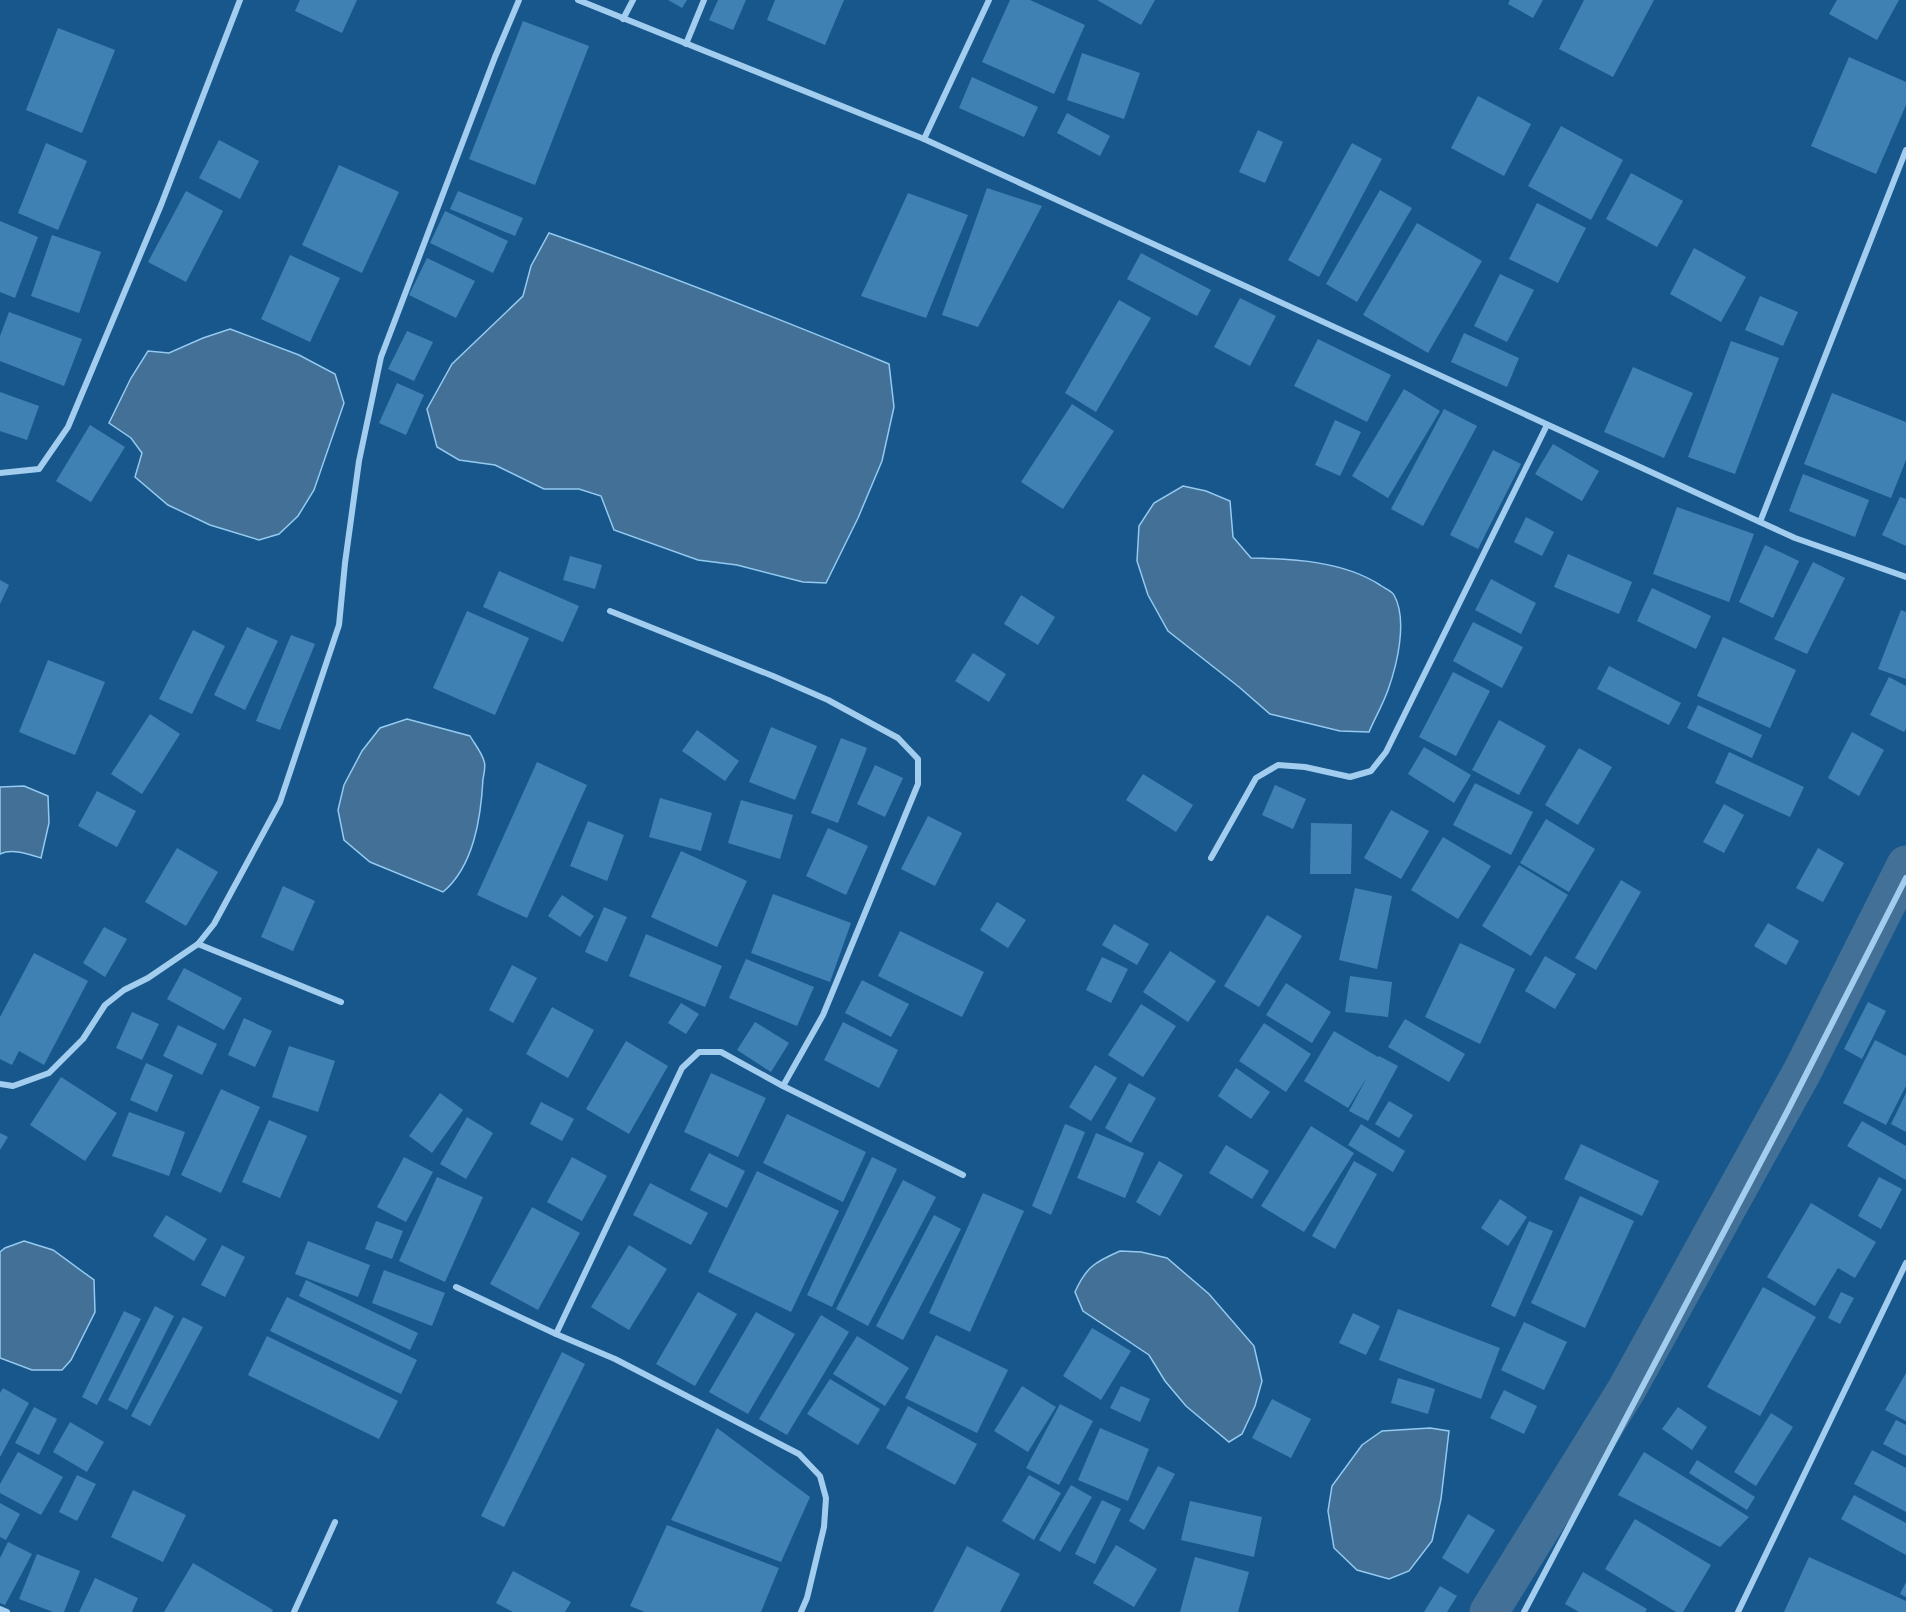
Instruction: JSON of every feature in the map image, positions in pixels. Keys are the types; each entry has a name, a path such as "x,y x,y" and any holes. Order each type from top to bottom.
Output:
{"street":[{"path":"0,473 39,469 68,427 161,205 240,0"},
{"path":"0,1084 13,1086 49,1073 83,1040 105,1005 124,990 148,978 198,944 214,924 280,802 339,626 359,461 381,357 495,57 519,0"},
{"path":"578,0 924,139 1795,538 1906,577"},
{"path":"623,19 633,0"},
{"path":"686,44 704,0"},
{"path":"924,139 989,0"},
{"path":"1760,522 1906,150"},
{"path":"1211,858 1256,778 1278,765 1305,767 1350,777 1371,771 1386,752 1547,425"},
{"path":"610,611 828,700 898,738 918,759 918,784 823,1015 783,1086"},
{"path":"1524,1612 1788,1110 1906,878"},
{"path":"198,944 341,1002"},
{"path":"556,1334 682,1068 699,1052 721,1052 783,1086 963,1175"},
{"path":"1738,1612 1906,1263"},
{"path":"456,1287 615,1359 800,1454 820,1476 826,1497 824,1527 807,1598 801,1612"},
{"path":"294,1612 336,1522"},
{"path":"0,1609 7,1612"}],"water":[{"path":"549,233 720,296 889,364 894,407 882,461 858,518 826,583 803,582 737,565 698,560 614,530 601,496 579,489 544,489 495,465 459,460 437,447 427,409 452,364 523,296 531,266"},
{"path":"230,329 299,355 335,374 344,403 314,490 298,516 279,534 259,540 210,525 168,505 135,477 142,453 131,438 109,423 131,378 148,351 169,353"},
{"path":"1183,486 1206,491 1230,501 1233,537 1251,558 1284,559 1334,566 1366,577 1393,594 1398,605 1401,629 1398,656 1388,690 1369,732 1340,731 1270,714 1168,631 1148,595 1137,561 1139,526 1154,503"},
{"path":"407,719 470,736 485,763 478,825 474,840 462,869 443,892 370,862 344,840 338,810 344,785 362,751 380,728"},
{"path":"24,786 48,796 49,823 41,858 26,853 5,852 0,854 0,787"},
{"path":"24,1241 53,1250 94,1280 95,1312 71,1360 62,1370 32,1370 0,1358 0,1252"},
{"path":"1120,1251 1141,1252 1167,1258 1209,1294 1254,1346 1262,1381 1255,1406 1242,1434 1229,1442 1186,1406 1165,1381 1149,1355 1083,1311 1075,1292 1083,1277 1092,1266"},
{"path":"1430,1428 1449,1431 1441,1499 1432,1541 1409,1571 1389,1579 1357,1570 1334,1548 1328,1511 1332,1486 1362,1445 1382,1431"}],"building":[{"path":"300,0 357,0 342,33 295,11"},
{"path":"668,0 687,0 682,8"},
{"path":"718,0 746,0 733,30 709,20"},
{"path":"775,0 844,0 825,45 767,20"},
{"path":"1010,0 1030,0 1085,25 1054,94 982,62"},
{"path":"1097,0 1155,0 1141,25"},
{"path":"1510,0 1543,0 1533,18 1508,4"},
{"path":"1584,0 1654,0 1613,77 1559,49"},
{"path":"1837,0 1899,0 1877,40 1829,14"},
{"path":"523,21 589,46 535,185 469,159"},
{"path":"58,28 115,50 82,133 26,110"},
{"path":"1082,53 1140,73 1124,119 1067,100"},
{"path":"1849,57 1906,82 1906,105 1876,174 1811,146"},
{"path":"972,77 1038,107 1024,137 959,108"},
{"path":"1478,96 1531,124 1504,176 1451,148"},
{"path":"1067,113 1110,136 1100,156 1057,133"},
{"path":"1561,126 1623,160 1591,220 1528,186"},
{"path":"1258,130 1283,142 1265,183 1239,172"},
{"path":"219,140 259,161 240,199 199,178"},
{"path":"46,143 87,161 58,230 18,213"},
{"path":"1352,143 1382,159 1319,277 1288,260"},
{"path":"339,165 399,192 362,273 302,245"},
{"path":"1631,173 1683,201 1657,247 1606,219"},
{"path":"987,188 1042,206 978,327 942,315"},
{"path":"1380,190 1412,208 1357,302 1326,284"},
{"path":"186,191 223,211 186,282 148,262"},
{"path":"458,191 523,218 515,236 450,209"},
{"path":"908,193 968,215 926,318 861,296"},
{"path":"1537,203 1586,228 1558,283 1509,259"},
{"path":"445,211 508,241 493,273 430,243"},
{"path":"0,221 38,237 15,298 0,292"},
{"path":"1417,223 1482,261 1428,353 1363,315"},
{"path":"52,235 101,252 79,313 31,296"},
{"path":"1694,248 1746,277 1721,322 1670,294"},
{"path":"1141,253 1211,290 1197,316 1127,279"},
{"path":"290,255 340,278 310,342 261,319"},
{"path":"427,258 475,281 456,318 409,295"},
{"path":"1500,274 1534,290 1507,342 1474,326"},
{"path":"1760,296 1798,312 1783,346 1745,330"},
{"path":"1240,298 1276,316 1250,366 1214,347"},
{"path":"1119,300 1151,318 1096,412 1065,393"},
{"path":"9,312 82,339 64,386 0,361 0,336"},
{"path":"407,331 433,342 414,381 388,369"},
{"path":"1464,333 1519,358 1507,387 1451,362"},
{"path":"1318,339 1391,375 1367,422 1294,386"},
{"path":"1731,341 1779,358 1735,474 1688,457"},
{"path":"1633,367 1693,393 1664,458 1604,432"},
{"path":"397,383 424,395 406,435 379,423"},
{"path":"1404,389 1440,411 1388,498 1352,476"},
{"path":"0,392 39,406 27,440 0,431"},
{"path":"1832,393 1906,422 1906,460 1891,498 1804,464"},
{"path":"1072,404 1114,431 1063,509 1021,482"},
{"path":"1444,409 1477,426 1423,526 1391,509"},
{"path":"1335,420 1361,432 1340,476 1315,465"},
{"path":"90,425 125,447 91,502 56,481"},
{"path":"1553,444 1599,471 1582,501 1535,474"},
{"path":"1493,450 1521,464 1478,549 1450,535"},
{"path":"1803,474 1869,500 1855,537 1789,511"},
{"path":"1900,497 1906,499 1906,546 1882,535"},
{"path":"1677,507 1754,534 1729,602 1653,574"},
{"path":"1526,517 1554,532 1542,556 1514,542"},
{"path":"1765,545 1799,561 1773,618 1739,602"},
{"path":"1568,554 1632,582 1619,614 1554,587"},
{"path":"570,556 602,565 595,589 563,580"},
{"path":"1813,562 1845,578 1807,654 1774,639"},
{"path":"499,571 579,606 563,642 483,607"},
{"path":"1491,579 1536,603 1521,634 1475,610"},
{"path":"0,580 9,585 0,604"},
{"path":"1652,588 1711,616 1696,649 1637,621"},
{"path":"1021,595 1055,617 1038,645 1004,624"},
{"path":"1901,610 1906,612 1906,679 1878,669"},
{"path":"467,611 529,638 495,715 433,688"},
{"path":"1473,622 1523,647 1502,688 1453,661"},
{"path":"247,627 278,641 245,710 214,695"},
{"path":"193,630 225,646 192,714 159,699"},
{"path":"291,635 315,644 280,730 256,721"},
{"path":"1723,637 1796,670 1770,728 1697,696"},
{"path":"973,653 1006,674 989,702 955,681"},
{"path":"48,660 105,682 75,755 19,732"},
{"path":"1609,666 1681,703 1669,725 1597,689"},
{"path":"1453,672 1490,691 1456,756 1419,737"},
{"path":"1889,677 1906,686 1906,729 1904,732 1870,715"},
{"path":"1698,705 1762,735 1752,758 1687,728"},
{"path":"150,714 180,734 142,794 111,774"},
{"path":"1499,720 1546,746 1519,795 1472,770"},
{"path":"771,727 817,746 795,800 749,782"},
{"path":"697,730 739,761 725,781 682,751"},
{"path":"1852,732 1884,750 1859,796 1828,778"},
{"path":"841,738 867,748 838,823 811,813"},
{"path":"1424,747 1471,775 1454,803 1408,774"},
{"path":"1579,748 1612,767 1578,825 1545,805"},
{"path":"1729,752 1804,787 1790,817 1715,783"},
{"path":"537,762 587,785 527,918 477,895"},
{"path":"875,765 903,778 885,817 857,804"},
{"path":"1143,774 1193,805 1176,832 1126,800"},
{"path":"1475,783 1533,812 1511,855 1453,825"},
{"path":"1275,785 1306,799 1293,829 1262,815"},
{"path":"97,791 136,811 117,847 78,826"},
{"path":"660,798 712,813 701,851 649,837"},
{"path":"741,800 793,815 780,859 728,843"},
{"path":"1724,804 1744,815 1724,853 1703,842"},
{"path":"1391,810 1429,831 1401,879 1364,858"},
{"path":"928,816 962,833 935,886 901,869"},
{"path":"1546,819 1595,849 1569,892 1520,863"},
{"path":"588,821 624,835 607,881 570,866"},
{"path":"1311,823 1352,824 1351,874 1310,874"},
{"path":"828,828 868,846 846,895 806,876"},
{"path":"1443,837 1491,866 1458,919 1411,890"},
{"path":"177,848 218,872 186,926 145,902"},
{"path":"1818,848 1844,863 1823,902 1796,888"},
{"path":"681,851 747,881 717,947 651,917"},
{"path":"1519,865 1568,895 1531,956 1482,926"},
{"path":"1621,880 1641,892 1596,970 1575,958"},
{"path":"283,886 315,901 293,951 261,937"},
{"path":"1355,888 1392,896 1377,969 1339,960"},
{"path":"773,894 851,923 830,982 751,953"},
{"path":"562,895 594,916 580,937 548,916"},
{"path":"997,902 1026,920 1008,948 980,930"},
{"path":"604,907 627,917 607,962 585,952"},
{"path":"1267,915 1302,936 1259,1007 1224,986"},
{"path":"1768,923 1799,941 1786,965 1754,946"},
{"path":"1114,924 1149,944 1137,965 1102,945"},
{"path":"104,927 127,939 105,977 83,963"},
{"path":"900,931 984,972 962,1017 878,976"},
{"path":"646,934 722,966 705,1007 629,976"},
{"path":"1460,943 1515,969 1480,1044 1425,1017"},
{"path":"1170,951 1216,981 1188,1022 1143,992"},
{"path":"34,953 88,981 44,1065 19,1051 12,1065 0,1059 0,1017"},
{"path":"1545,956 1576,974 1555,1009 1525,991"},
{"path":"1102,957 1128,969 1111,1003 1086,990"},
{"path":"746,959 814,987 797,1026 729,998"},
{"path":"512,965 537,978 513,1023 489,1010"},
{"path":"184,968 242,998 224,1030 167,999"},
{"path":"1350,976 1392,982 1388,1017 1345,1012"},
{"path":"862,980 909,1004 891,1037 845,1013"},
{"path":"1286,983 1331,1012 1312,1043 1266,1015"},
{"path":"1868,1002 1886,1011 1862,1059 1844,1049"},
{"path":"681,1003 699,1014 686,1034 668,1023"},
{"path":"1141,1004 1176,1026 1143,1077 1108,1055"},
{"path":"552,1007 594,1030 568,1078 526,1054"},
{"path":"132,1012 159,1024 142,1060 116,1048"},
{"path":"244,1018 272,1031 255,1067 228,1055"},
{"path":"1405,1019 1465,1054 1449,1082 1388,1047"},
{"path":"755,1022 789,1043 771,1072 737,1050"},
{"path":"843,1022 898,1050 879,1088 824,1060"},
{"path":"1264,1023 1311,1054 1286,1092 1239,1061"},
{"path":"178,1025 217,1044 202,1075 163,1056"},
{"path":"1334,1031 1398,1066 1368,1121 1349,1111 1367,1077 1348,1108 1304,1081"},
{"path":"1875,1040 1906,1056 1906,1086 1886,1125 1843,1103"},
{"path":"626,1041 668,1066 629,1134 586,1109"},
{"path":"289,1046 335,1061 318,1112 272,1097"},
{"path":"146,1063 173,1075 157,1112 130,1100"},
{"path":"1095,1065 1117,1078 1091,1121 1069,1107"},
{"path":"1236,1068 1270,1092 1251,1119 1218,1096"},
{"path":"711,1073 766,1098 738,1157 684,1132"},
{"path":"61,1077 117,1113 85,1161 30,1125"},
{"path":"1129,1083 1156,1098 1131,1143 1105,1128"},
{"path":"221,1089 260,1107 221,1193 181,1175"},
{"path":"440,1093 463,1110 432,1153 409,1136"},
{"path":"1906,1093 1906,1132 1891,1124"},
{"path":"1389,1101 1413,1115 1399,1138 1375,1124"},
{"path":"541,1102 574,1119 562,1141 530,1124"},
{"path":"129,1112 185,1132 169,1176 112,1156"},
{"path":"787,1114 866,1152 843,1202 763,1163"},
{"path":"467,1117 493,1133 466,1179 440,1164"},
{"path":"269,1120 307,1136 280,1198 242,1182"},
{"path":"1862,1121 1906,1146 1906,1180 1847,1146"},
{"path":"1065,1124 1085,1132 1051,1215 1032,1206"},
{"path":"1361,1124 1405,1151 1393,1172 1348,1145"},
{"path":"1311,1126 1354,1153 1304,1232 1261,1206"},
{"path":"0,1133 8,1137 0,1150"},
{"path":"1096,1133 1144,1153 1125,1198 1077,1178"},
{"path":"1581,1144 1659,1181 1642,1216 1564,1179"},
{"path":"1226,1145 1269,1171 1252,1199 1209,1173"},
{"path":"709,1153 745,1171 727,1208 690,1190"},
{"path":"404,1157 433,1172 406,1222 377,1207"},
{"path":"572,1157 607,1176 582,1221 547,1202"},
{"path":"872,1157 897,1169 832,1307 807,1295"},
{"path":"1159,1161 1183,1175 1160,1216 1136,1202"},
{"path":"1354,1161 1377,1174 1335,1249 1312,1236"},
{"path":"757,1171 839,1211 791,1312 708,1272"},
{"path":"437,1177 483,1197 445,1282 399,1261"},
{"path":"1879,1177 1902,1189 1881,1229 1858,1216"},
{"path":"903,1180 936,1197 868,1326 836,1309"},
{"path":"650,1183 708,1213 691,1245 633,1215"},
{"path":"983,1193 1024,1211 970,1332 929,1313"},
{"path":"1580,1196 1634,1221 1585,1328 1531,1303"},
{"path":"1500,1199 1527,1217 1508,1246 1481,1228"},
{"path":"1811,1203 1876,1242 1855,1278 1838,1268 1815,1306 1767,1277"},
{"path":"532,1207 580,1233 538,1310 490,1284"},
{"path":"166,1215 207,1239 194,1261 153,1236"},
{"path":"934,1215 961,1229 903,1340 876,1326"},
{"path":"376,1221 403,1231 392,1259 365,1249"},
{"path":"1529,1221 1553,1231 1515,1317 1491,1306"},
{"path":"308,1241 370,1265 358,1297 295,1274"},
{"path":"222,1245 245,1257 225,1297 201,1285"},
{"path":"629,1245 667,1269 629,1330 591,1307"},
{"path":"384,1270 445,1293 432,1326 372,1303"},
{"path":"306,1280 418,1333 410,1350 299,1296"},
{"path":"1763,1287 1816,1317 1760,1416 1707,1387"},
{"path":"698,1292 737,1314 695,1386 656,1364"},
{"path":"1841,1292 1854,1298 1840,1324 1828,1318"},
{"path":"287,1297 417,1360 401,1394 270,1331"},
{"path":"155,1306 174,1316 127,1410 108,1400"},
{"path":"1398,1309 1500,1348 1481,1399 1379,1360"},
{"path":"124,1311 141,1319 97,1405 82,1397"},
{"path":"756,1312 795,1334 748,1414 709,1392"},
{"path":"1353,1313 1380,1326 1366,1355 1339,1343"},
{"path":"821,1315 849,1332 787,1435 759,1419"},
{"path":"183,1317 203,1327 150,1426 131,1416"},
{"path":"1524,1322 1567,1342 1544,1390 1501,1370"},
{"path":"1092,1328 1131,1351 1101,1400 1063,1376"},
{"path":"936,1335 1008,1370 977,1433 905,1398"},
{"path":"267,1336 398,1401 379,1439 248,1375"},
{"path":"857,1336 909,1368 885,1406 833,1374"},
{"path":"562,1352 585,1364 504,1527 481,1516"},
{"path":"1906,1373 1906,1421 1885,1410"},
{"path":"1398,1378 1435,1389 1428,1414 1391,1403"},
{"path":"830,1379 880,1409 858,1445 807,1414"},
{"path":"1022,1386 1056,1407 1028,1452 994,1431"},
{"path":"1121,1386 1150,1399 1140,1422 1110,1408"},
{"path":"3,1388 29,1403 0,1457 0,1393"},
{"path":"1504,1390 1537,1406 1524,1434 1490,1418"},
{"path":"1272,1399 1311,1419 1291,1458 1252,1438"},
{"path":"1060,1404 1093,1421 1059,1485 1026,1468"},
{"path":"908,1406 977,1444 955,1485 886,1448"},
{"path":"34,1407 57,1419 39,1455 15,1443"},
{"path":"1678,1407 1707,1427 1692,1450 1662,1429"},
{"path":"1771,1413 1793,1427 1756,1486 1734,1472"},
{"path":"1896,1420 1906,1425 1906,1456 1883,1444"},
{"path":"70,1422 104,1442 87,1472 53,1452"},
{"path":"717,1428 810,1497 781,1562 671,1520"},
{"path":"1100,1428 1149,1449 1128,1501 1078,1480"},
{"path":"1872,1450 1906,1468 1906,1512 1854,1484"},
{"path":"18,1452 63,1477 41,1515 0,1493 0,1484"},
{"path":"1644,1452 1749,1517 1720,1547 1618,1495"},
{"path":"1697,1460 1755,1497 1747,1510 1689,1473"},
{"path":"1158,1466 1175,1474 1144,1530 1129,1521"},
{"path":"77,1475 96,1484 77,1521 59,1512"},
{"path":"1029,1475 1061,1493 1034,1540 1002,1521"},
{"path":"1071,1485 1092,1497 1060,1552 1039,1540"},
{"path":"133,1490 186,1515 163,1562 111,1537"},
{"path":"1854,1495 1906,1523 1906,1555 1841,1519"},
{"path":"1102,1500 1121,1509 1095,1564 1075,1554"},
{"path":"1190,1501 1262,1517 1254,1557 1181,1540"},
{"path":"0,1503 20,1514 6,1540 0,1537"},
{"path":"1468,1514 1495,1530 1468,1574 1442,1558"},
{"path":"1635,1519 1711,1565 1683,1612 1676,1612 1605,1569"},
{"path":"667,1525 779,1568 761,1612 645,1612 630,1606"},
{"path":"8,1542 32,1554 5,1605 0,1603 0,1558"},
{"path":"1116,1545 1157,1569 1134,1607 1093,1583"},
{"path":"967,1546 1020,1574 1000,1612 933,1612"},
{"path":"37,1554 80,1571 64,1612 53,1612 19,1599"},
{"path":"1195,1557 1249,1572 1238,1612 1180,1612"},
{"path":"1809,1557 1906,1601 1906,1612 1784,1612"},
{"path":"193,1563 273,1610 272,1612 164,1612"},
{"path":"513,1571 571,1602 565,1612 513,1612 496,1603"},
{"path":"1583,1572 1647,1609 1645,1612 1579,1612 1565,1604"},
{"path":"95,1578 138,1598 132,1612 79,1612"},
{"path":"1906,1582 1906,1597 1900,1594"},
{"path":"1440,1586 1457,1596 1447,1612 1424,1612"}],"waterway":[{"path":"1489,1612 1627,1389 1803,1070 1906,865"}]}
